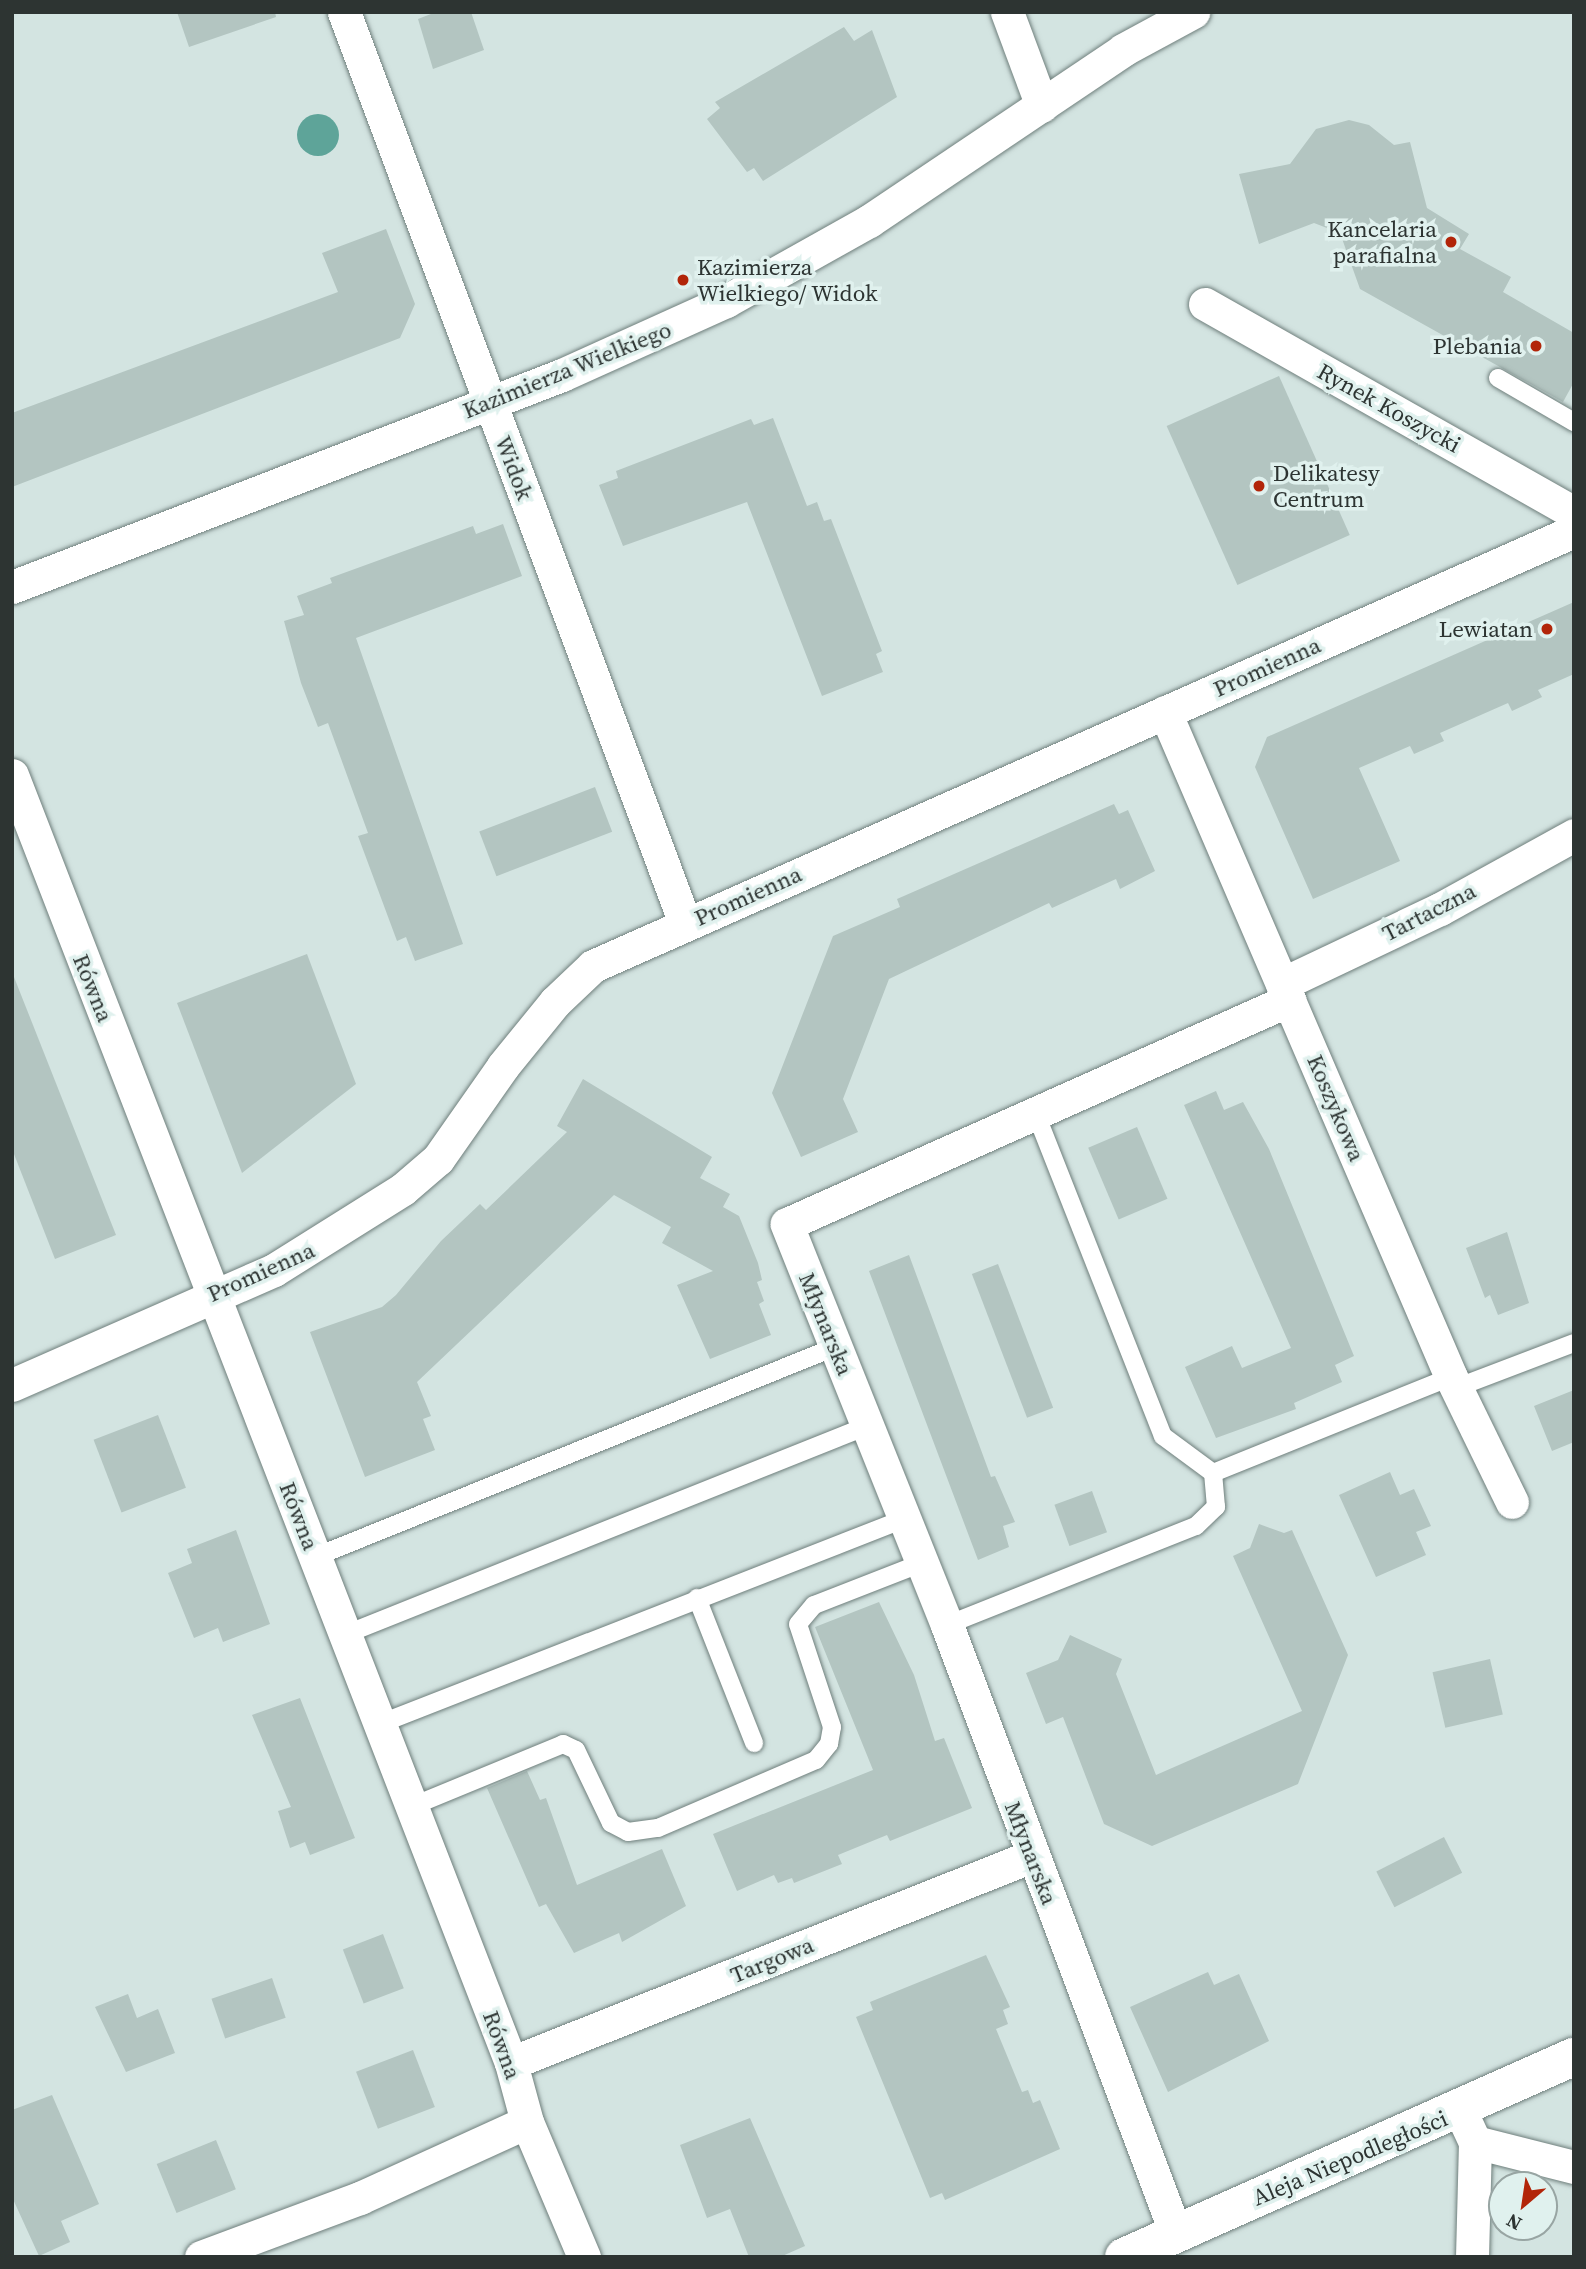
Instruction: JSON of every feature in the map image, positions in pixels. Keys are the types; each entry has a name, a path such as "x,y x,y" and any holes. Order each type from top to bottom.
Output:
{"street":[{"name":"Widok","path":"344,12 685,923"},
{"path":"1007,12 1042,106"},
{"name":"Kazimierza Wielkiego","path":"12,587 490,403 657,335 777,275 925,186 1123,50 1192,12"},
{"name":"Rynek Koszycki","path":"1205,304 1574,513"},
{"name":"Promienna","path":"12,1385 314,1250 403,1189 438,1159 520,1045 593,965 1574,531"},
{"name":"Koszykowa","path":"1164,712 1453,1382 1512,1502"},
{"name":"Równa","path":"12,775 216,1292 408,1808 511,2063 527,2122 584,2257"},
{"name":"Tartaczna","path":"1285,992 1574,835"},
{"name":"Młynarska","path":"1177,2234 947,1625 787,1224 1035,1114 1285,992"},
{"name":"Targowa","path":"511,2063 1032,1856"},
{"name":"Aleja Niepodległości","path":"1124,2257 1177,2234 1468,2126 1574,2057"},
{"path":"201,2257 360,2198 527,2122"},
{"path":"1472,2257 1468,2126 1574,2167"}],"lane":[{"path":"1498,378 1574,422"},
{"path":"947,1625 1196,1526 1216,1507 1213,1473 1163,1436 1035,1114"},
{"path":"1213,1473 1453,1382 1574,1343"},
{"path":"315,1557 835,1347"},
{"path":"344,1635 867,1426"},
{"path":"377,1725 904,1519"},
{"path":"408,1808 563,1744 576,1749 611,1823 628,1832 658,1828 816,1760 829,1744 832,1727 798,1624 814,1605 922,1563"},
{"path":"697,1598 754,1743"}],"shaded area":[{"path":"318,114 333,120 339,135 333,150 318,156 303,150 297,135 303,120"}],"building":[{"path":"177,12 275,12 276,17 189,47"},
{"path":"436,12 471,12 484,50 433,69 418,19"},
{"path":"844,27 854,41 872,30 897,97 763,181 754,168 747,172 707,119 720,108 715,102"},
{"path":"1349,120 1369,125 1394,145 1410,142 1427,208 1469,234 1460,249 1511,277 1503,292 1574,333 1574,382 1563,402 1360,289 1340,233 1314,223 1259,244 1239,174 1290,164 1316,129"},
{"path":"386,229 415,304 400,338 12,487 12,413 338,292 322,253"},
{"path":"1279,376 1350,535 1237,585 1167,426"},
{"path":"773,418 807,506 817,502 824,521 831,519 882,651 876,654 883,672 822,696 747,502 623,546 599,485 618,478 616,471 751,419 754,425"},
{"path":"503,524 522,576 356,638 463,944 415,961 406,937 397,941 358,836 368,833 328,723 318,727 301,683 284,621 304,615 297,596 332,583 330,578 473,526 476,534"},
{"path":"1574,602 1574,674 1538,690 1542,697 1512,711 1508,703 1440,733 1444,741 1414,754 1410,746 1359,768 1400,861 1313,899 1255,767 1267,737"},
{"path":"595,787 612,832 496,876 479,831"},
{"path":"1114,804 1119,814 1128,810 1155,871 1120,889 1116,879 1052,908 1049,903 889,979 843,1099 858,1132 801,1157 772,1093 833,936 900,907 897,899"},
{"path":"307,954 356,1084 242,1173 177,1003"},
{"path":"12,972 116,1235 55,1259 12,1149"},
{"path":"583,1079 712,1157 700,1178 730,1194 723,1207 739,1216 758,1263 762,1280 757,1282 764,1301 759,1304 771,1335 710,1359 677,1285 713,1271 662,1243 671,1227 614,1195 417,1382 431,1416 423,1419 435,1450 365,1477 310,1332 382,1307 396,1295 441,1241 480,1204 486,1210 567,1132 557,1126"},
{"path":"1216,1091 1224,1110 1243,1102 1269,1149 1354,1356 1335,1365 1342,1382 1294,1403 1296,1409 1216,1438 1185,1367 1232,1346 1242,1368 1291,1348 1184,1105"},
{"path":"1137,1127 1167,1199 1119,1220 1088,1148"},
{"path":"1507,1232 1529,1303 1498,1315 1490,1295 1485,1298 1466,1248"},
{"path":"909,1255 991,1477 995,1476 1015,1522 1003,1526 1009,1547 978,1560 869,1271"},
{"path":"998,1264 1053,1408 1027,1418 972,1274"},
{"path":"1574,1390 1574,1442 1552,1451 1534,1406"},
{"path":"158,1415 186,1488 122,1513 94,1440"},
{"path":"1390,1472 1400,1495 1414,1489 1431,1526 1416,1532 1426,1555 1376,1577 1339,1495"},
{"path":"1092,1491 1107,1532 1069,1546 1054,1505"},
{"path":"1259,1524 1284,1533 1292,1530 1348,1655 1298,1784 1152,1846 1104,1824 1063,1717 1046,1724 1026,1673 1058,1660 1070,1635 1122,1659 1116,1674 1156,1775 1302,1711 1233,1556 1250,1548"},
{"path":"236,1530 270,1624 223,1642 218,1628 194,1638 168,1573 192,1563 187,1549"},
{"path":"879,1602 914,1675 935,1741 944,1738 972,1808 890,1841 887,1835 838,1855 842,1864 794,1883 792,1878 778,1883 774,1875 737,1891 713,1834 873,1770 815,1627"},
{"path":"1490,1659 1503,1715 1445,1728 1433,1672"},
{"path":"300,1698 355,1838 310,1855 305,1842 290,1848 278,1811 291,1807 252,1715"},
{"path":"527,1771 540,1800 546,1798 577,1885 662,1849 686,1906 622,1942 619,1933 574,1953 546,1904 539,1907 487,1788"},
{"path":"1444,1837 1462,1873 1394,1907 1376,1872"},
{"path":"383,1934 404,1988 364,2004 343,1949"},
{"path":"986,1955 1010,2007 1003,2010 1008,2024 996,2029 1022,2092 1028,2090 1033,2103 1040,2100 1060,2149 945,2200 942,2193 930,2198 856,2017 873,2010 870,2002"},
{"path":"1208,1972 1214,1985 1239,1974 1269,2041 1168,2092 1130,2007"},
{"path":"272,1978 286,2018 225,2039 211,1999"},
{"path":"128,1994 137,2018 158,2009 175,2053 126,2072 95,2007"},
{"path":"413,2050 435,2107 378,2129 356,2072"},
{"path":"52,2095 99,2204 61,2221 70,2242 39,2256 12,2197 12,2110"},
{"path":"750,2118 805,2246 780,2257 749,2257 730,2209 707,2218 680,2145"},
{"path":"216,2140 236,2189 177,2213 157,2164"}],"place":[{"name":"Kancelaria parafialna","path":"1451,242"},
{"name":"Kazimierza Wielkiego/ Widok","path":"683,280"},
{"name":"Plebania","path":"1536,346"},
{"name":"Delikatesy Centrum","path":"1259,486"},
{"name":"Lewiatan","path":"1547,629"}]}
